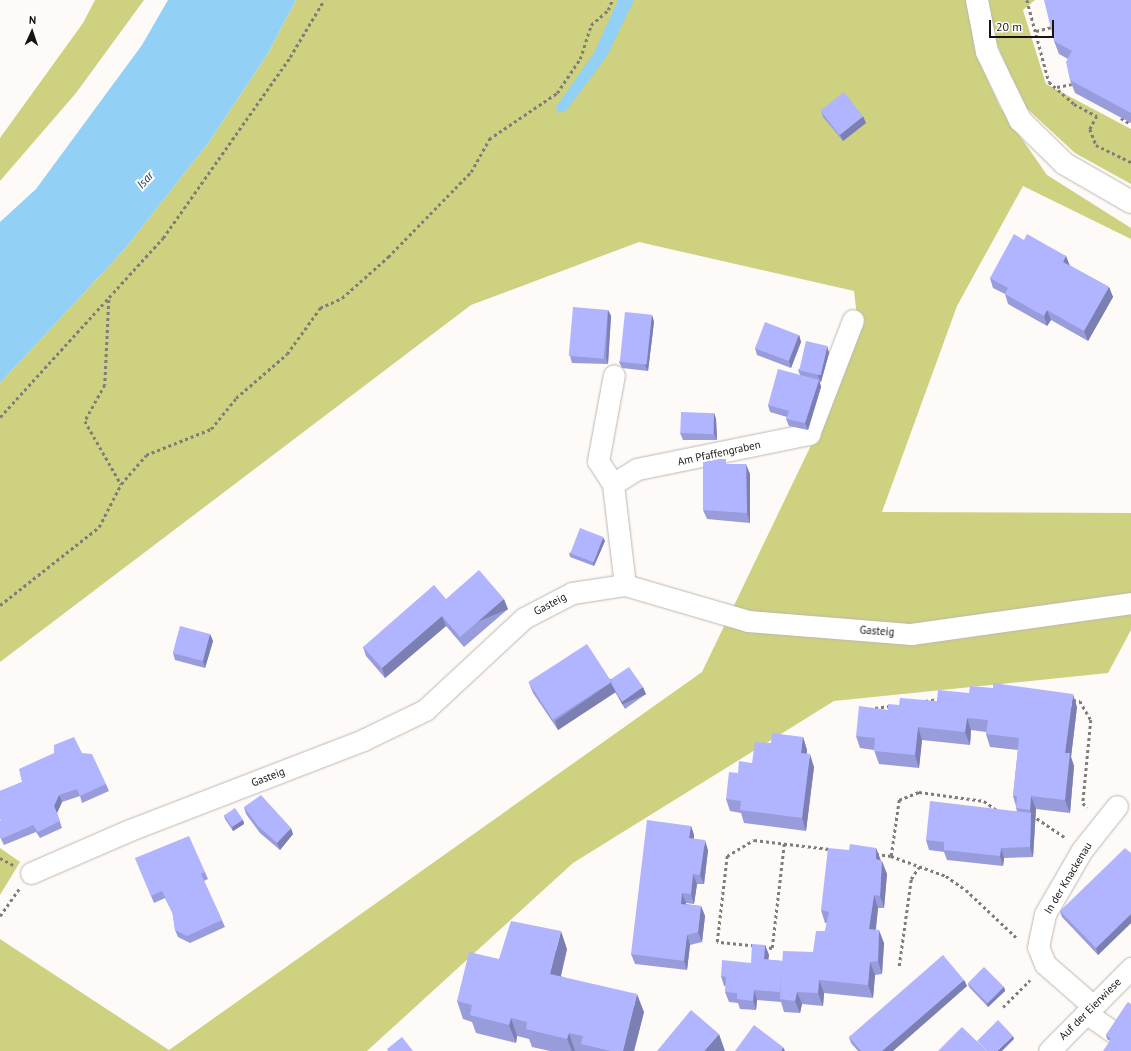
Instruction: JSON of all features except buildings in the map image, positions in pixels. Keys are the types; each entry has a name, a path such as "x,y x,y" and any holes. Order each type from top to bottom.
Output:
{"main road":[{"path":"977,0 988,52 1020,120 1066,164 1131,202"}],"street":[{"name":"Am Pfaffengraben","path":"613,484 637,469 809,434 853,320"},
{"path":"614,375 598,461 613,484 625,585"},
{"name":"Gasteig","path":"30,873 130,830 370,737 425,710 524,618 572,593 625,585 748,621 911,634 1131,603"},
{"name":"In der Knackenau","path":"1042,956 1045,914 1082,850 1117,806"},
{"path":"1042,956 1112,1031"},
{"name":"Auf der Eierwiese","path":"1049,1051 1131,968"}],"path":[{"path":"0,417 109,300 172,226 290,57 324,0"},
{"path":"0,605 99,527 121,484 146,455 212,429 236,398 286,354 320,308 342,298 388,257 466,178 489,139 557,93 580,59 592,25 608,10 612,0"},
{"path":"1027,0 1050,82 1074,104 1097,116 1090,129 1096,145 1131,162"},
{"path":"1056,25 1058,32"},
{"path":"1036,31 1052,27"},
{"path":"1075,78 1076,85"},
{"path":"1057,87 1072,84"},
{"path":"1118,116 1131,124"},
{"path":"109,300 105,385 84,421 121,484"},
{"path":"918,702 942,698"},
{"path":"1065,699 1080,701 1091,720 1083,803 1102,825"},
{"path":"871,709 894,706"},
{"path":"891,856 899,800 919,792 984,801 1006,812"},
{"path":"1028,815 1035,815 1082,850"},
{"path":"784,844 772,948 717,942 727,856 754,840 838,850"},
{"path":"868,853 891,856 951,879 1011,936 1042,956 1004,1007"},
{"path":"898,966 911,879 919,867"},
{"path":"0,916 30,873"}],"green space":[{"path":"95,0 144,0 76,93 0,181 0,138 83,23"},
{"path":"296,0 967,0 976,54 1000,107 1047,175 1131,228 1131,239 1023,186 957,306 882,512 1131,513 1131,630 1108,673 834,701 573,863 367,1051 0,1051 0,939 169,1050 702,672 814,439 858,325 854,291 639,242 471,305 0,662 0,383 124,250 209,142 267,55"},
{"path":"987,0 1035,0 1023,10 1046,84 1131,129 1131,184 1075,153 1022,104 989,25"},
{"path":"0,848 20,862 0,895"}],"water":[{"name":"Isar","path":"168,0 296,0 267,55 209,142 124,250 0,383 0,222 36,189 142,45"},
{"path":"618,0 634,0 607,56 566,111 558,113 556,107 594,53"}]}
